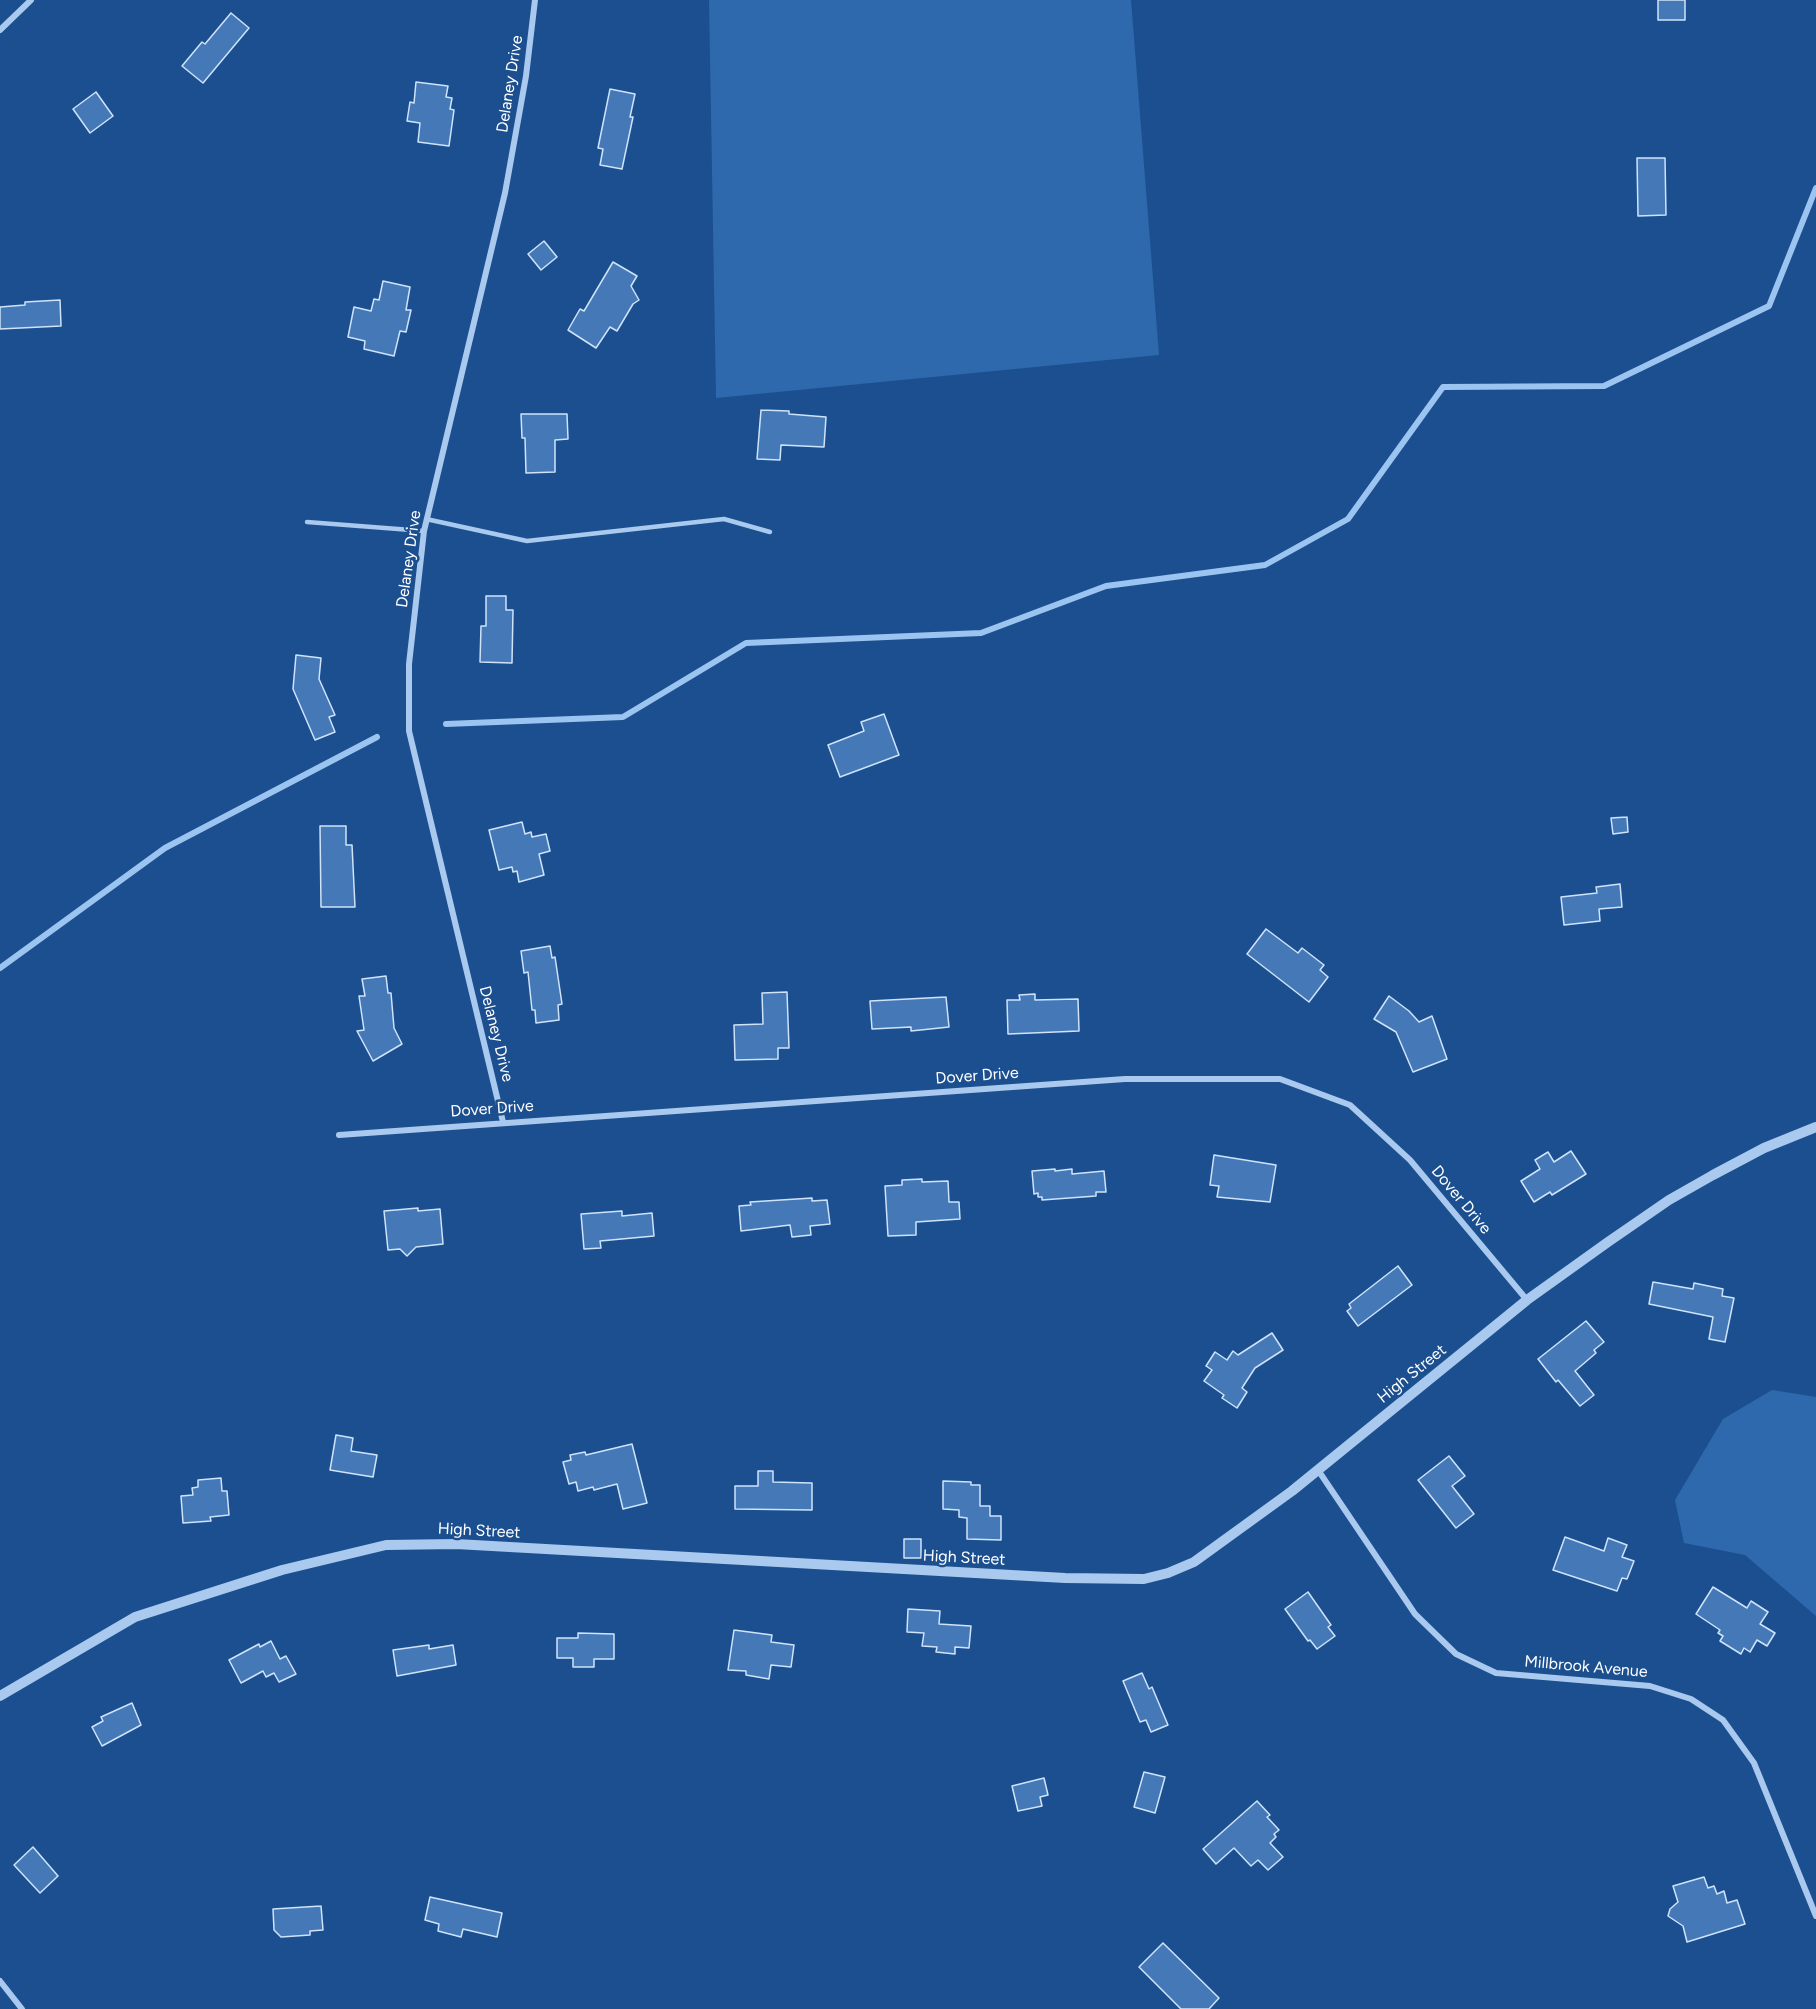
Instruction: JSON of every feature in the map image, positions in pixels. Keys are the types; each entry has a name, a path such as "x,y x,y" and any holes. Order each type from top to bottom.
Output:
{"street":[{"path":"0,30 31,0"},
{"name":"Delaney Drive","path":"503,1122 409,731 409,664 426,519 505,194 526,76 536,0"},
{"name":"Dover Drive","path":"339,1135 1125,1079 1280,1079 1350,1105 1410,1160 1527,1300"},
{"name":"High Street","path":"0,1696 135,1617 282,1570 386,1545 456,1544 1041,1577 1144,1579 1168,1573 1194,1562 1318,1470 1527,1300 1669,1200 1764,1148 1816,1127"},
{"name":"Millbrook Avenue","path":"1318,1470 1415,1614 1456,1654 1496,1673 1650,1686 1691,1699 1723,1720 1754,1763 1816,1916"},
{"path":"0,1981 22,2009"}],"lane":[{"path":"426,519 527,541 724,519 770,532"},
{"path":"307,522 424,531"}],"shaded area":[{"path":"709,0 1131,0 1159,355 716,398"},
{"path":"1772,1390 1816,1397 1816,1616 1745,1555 1684,1543 1675,1500 1723,1419"}],"building":[{"path":"1658,0 1685,0 1685,20 1658,20"},
{"path":"231,13 249,28 203,83 182,66 202,42 205,44"},
{"path":"416,82 448,86 446,97 452,98 450,109 454,110 449,146 418,142 420,123 407,121 410,102 414,103"},
{"path":"610,89 635,94 630,117 633,117 622,169 600,165 603,149 598,148"},
{"path":"96,92 113,116 90,133 73,109"},
{"path":"1637,158 1665,158 1666,215 1638,216"},
{"path":"544,241 557,257 541,270 528,254"},
{"path":"613,262 637,276 631,286 639,300 633,304 617,331 610,327 596,348 568,330 580,309 584,311"},
{"path":"383,281 410,287 406,310 411,310 406,332 400,331 394,356 364,349 365,341 348,337 354,307 371,311 374,299 379,300"},
{"path":"60,300 61,326 0,329 0,307 25,305 25,302"},
{"path":"761,410 789,411 789,414 826,417 824,447 781,445 780,460 757,459"},
{"path":"521,414 567,414 568,439 555,440 555,472 526,473 525,438 522,438"},
{"path":"486,596 506,596 506,610 513,610 512,663 480,662 481,626 486,626"},
{"path":"296,655 321,658 319,679 335,715 329,717 335,732 315,740 293,689"},
{"path":"884,714 899,755 840,777 828,745 864,731 861,722"},
{"path":"1627,817 1628,832 1613,834 1611,818"},
{"path":"522,822 525,834 531,832 532,837 546,834 550,851 539,854 544,875 519,882 517,871 513,872 512,867 499,870 489,830"},
{"path":"320,826 346,826 346,845 352,845 355,907 321,907"},
{"path":"1620,884 1622,907 1599,909 1600,921 1564,925 1561,897 1597,893 1596,887"},
{"path":"1266,929 1298,953 1302,948 1324,965 1320,970 1328,977 1309,1002 1247,954"},
{"path":"550,946 552,958 555,957 562,1004 558,1005 559,1020 536,1023 535,1010 532,1010 528,972 524,973 521,951"},
{"path":"386,976 388,993 391,993 394,1028 402,1044 373,1061 357,1031 364,1030 359,996 365,996 362,979"},
{"path":"787,992 789,1048 778,1048 778,1059 735,1060 734,1025 763,1024 762,993"},
{"path":"1035,994 1035,1000 1078,999 1079,1031 1008,1034 1007,1000 1020,1000 1019,995"},
{"path":"1389,996 1419,1022 1432,1016 1447,1059 1413,1072 1396,1032 1374,1019"},
{"path":"946,997 949,1027 911,1031 911,1027 872,1029 870,1001"},
{"path":"1571,1151 1586,1174 1552,1195 1550,1192 1534,1202 1521,1181 1540,1169 1535,1160 1548,1152 1554,1162"},
{"path":"1214,1155 1276,1165 1270,1202 1217,1197 1219,1186 1210,1185"},
{"path":"1055,1169 1055,1171 1072,1169 1072,1174 1104,1171 1106,1192 1096,1192 1096,1196 1042,1200 1042,1197 1038,1197 1038,1193 1034,1194 1032,1171"},
{"path":"922,1179 922,1182 948,1181 949,1202 959,1202 960,1219 916,1222 916,1235 888,1236 885,1186 902,1185 902,1180"},
{"path":"812,1198 812,1201 827,1200 830,1224 810,1226 811,1235 792,1237 790,1225 741,1231 739,1206 751,1205 750,1202"},
{"path":"418,1208 418,1211 440,1209 443,1244 416,1247 407,1256 400,1249 388,1250 384,1211"},
{"path":"622,1211 622,1216 652,1213 654,1236 600,1241 601,1248 584,1249 581,1214"},
{"path":"1398,1266 1412,1285 1358,1326 1347,1311 1351,1308 1349,1304"},
{"path":"1653,1282 1693,1289 1694,1283 1723,1289 1722,1296 1734,1298 1725,1342 1709,1339 1713,1317 1649,1304"},
{"path":"1586,1321 1604,1342 1594,1350 1596,1353 1575,1371 1594,1395 1580,1406 1558,1380 1556,1382 1538,1359"},
{"path":"1272,1333 1283,1350 1255,1368 1242,1388 1247,1392 1237,1408 1222,1398 1224,1395 1204,1381 1212,1370 1206,1366 1215,1352 1227,1360 1233,1351 1238,1355"},
{"path":"336,1435 353,1438 351,1451 377,1455 373,1477 330,1470"},
{"path":"632,1444 647,1503 623,1509 617,1484 594,1490 593,1487 578,1491 576,1482 569,1484 563,1462 571,1460 570,1455 585,1452 586,1455"},
{"path":"1449,1456 1465,1476 1452,1486 1474,1514 1456,1528 1418,1480"},
{"path":"758,1471 773,1471 773,1482 812,1483 812,1510 735,1509 735,1486 758,1486"},
{"path":"221,1478 222,1491 227,1491 229,1515 210,1517 211,1521 183,1523 181,1496 193,1495 192,1488 198,1487 198,1480"},
{"path":"943,1481 971,1482 971,1485 980,1485 980,1506 990,1506 990,1516 1001,1516 1001,1540 967,1539 967,1518 959,1517 959,1510 943,1509"},
{"path":"1565,1537 1604,1551 1608,1538 1627,1545 1622,1557 1634,1561 1627,1579 1622,1578 1617,1591 1553,1570"},
{"path":"904,1539 921,1539 921,1558 904,1558"},
{"path":"1713,1587 1747,1608 1751,1601 1768,1612 1760,1624 1775,1633 1767,1646 1757,1640 1750,1652 1744,1648 1741,1654 1720,1641 1723,1636 1718,1633 1720,1630 1696,1614"},
{"path":"1308,1592 1331,1625 1328,1627 1335,1636 1317,1649 1310,1640 1308,1641 1285,1609"},
{"path":"908,1609 940,1611 939,1624 971,1626 969,1648 955,1647 955,1654 936,1652 937,1647 922,1646 924,1633 907,1632"},
{"path":"734,1630 772,1635 771,1642 794,1645 791,1667 771,1665 769,1679 746,1675 746,1671 728,1670"},
{"path":"578,1633 614,1634 614,1659 594,1659 594,1667 573,1667 573,1658 557,1658 557,1638 578,1638"},
{"path":"271,1641 280,1659 286,1656 296,1674 279,1682 274,1673 266,1677 263,1671 241,1683 229,1660 259,1644 260,1647"},
{"path":"429,1645 429,1649 453,1645 456,1665 397,1676 393,1650"},
{"path":"1142,1673 1149,1689 1152,1687 1168,1725 1151,1732 1146,1720 1140,1722 1123,1681"},
{"path":"132,1703 141,1725 102,1746 92,1727 103,1721 101,1717"},
{"path":"1144,1772 1165,1777 1155,1813 1134,1807"},
{"path":"1044,1778 1048,1795 1040,1797 1042,1806 1018,1811 1012,1786"},
{"path":"1257,1801 1270,1815 1267,1817 1279,1830 1274,1834 1276,1837 1270,1843 1283,1857 1268,1870 1258,1860 1251,1866 1234,1848 1216,1864 1203,1849"},
{"path":"33,1847 58,1876 40,1893 14,1865"},
{"path":"1704,1877 1708,1888 1714,1886 1717,1894 1724,1891 1727,1903 1737,1900 1745,1924 1687,1942 1683,1926 1668,1916 1670,1909 1678,1902 1673,1886"},
{"path":"430,1897 502,1913 497,1937 463,1929 461,1937 438,1931 439,1924 425,1920"},
{"path":"321,1906 323,1930 310,1931 310,1935 281,1937 274,1930 273,1909"},
{"path":"1163,1943 1219,1998 1209,2009 1181,2009 1139,1967"}],"waterway":[{"path":"446,724 623,717 746,643 981,633 1106,586 1265,565 1348,519 1443,387 1604,386 1769,306 1816,188"},
{"path":"0,968 165,848 377,737"}]}
